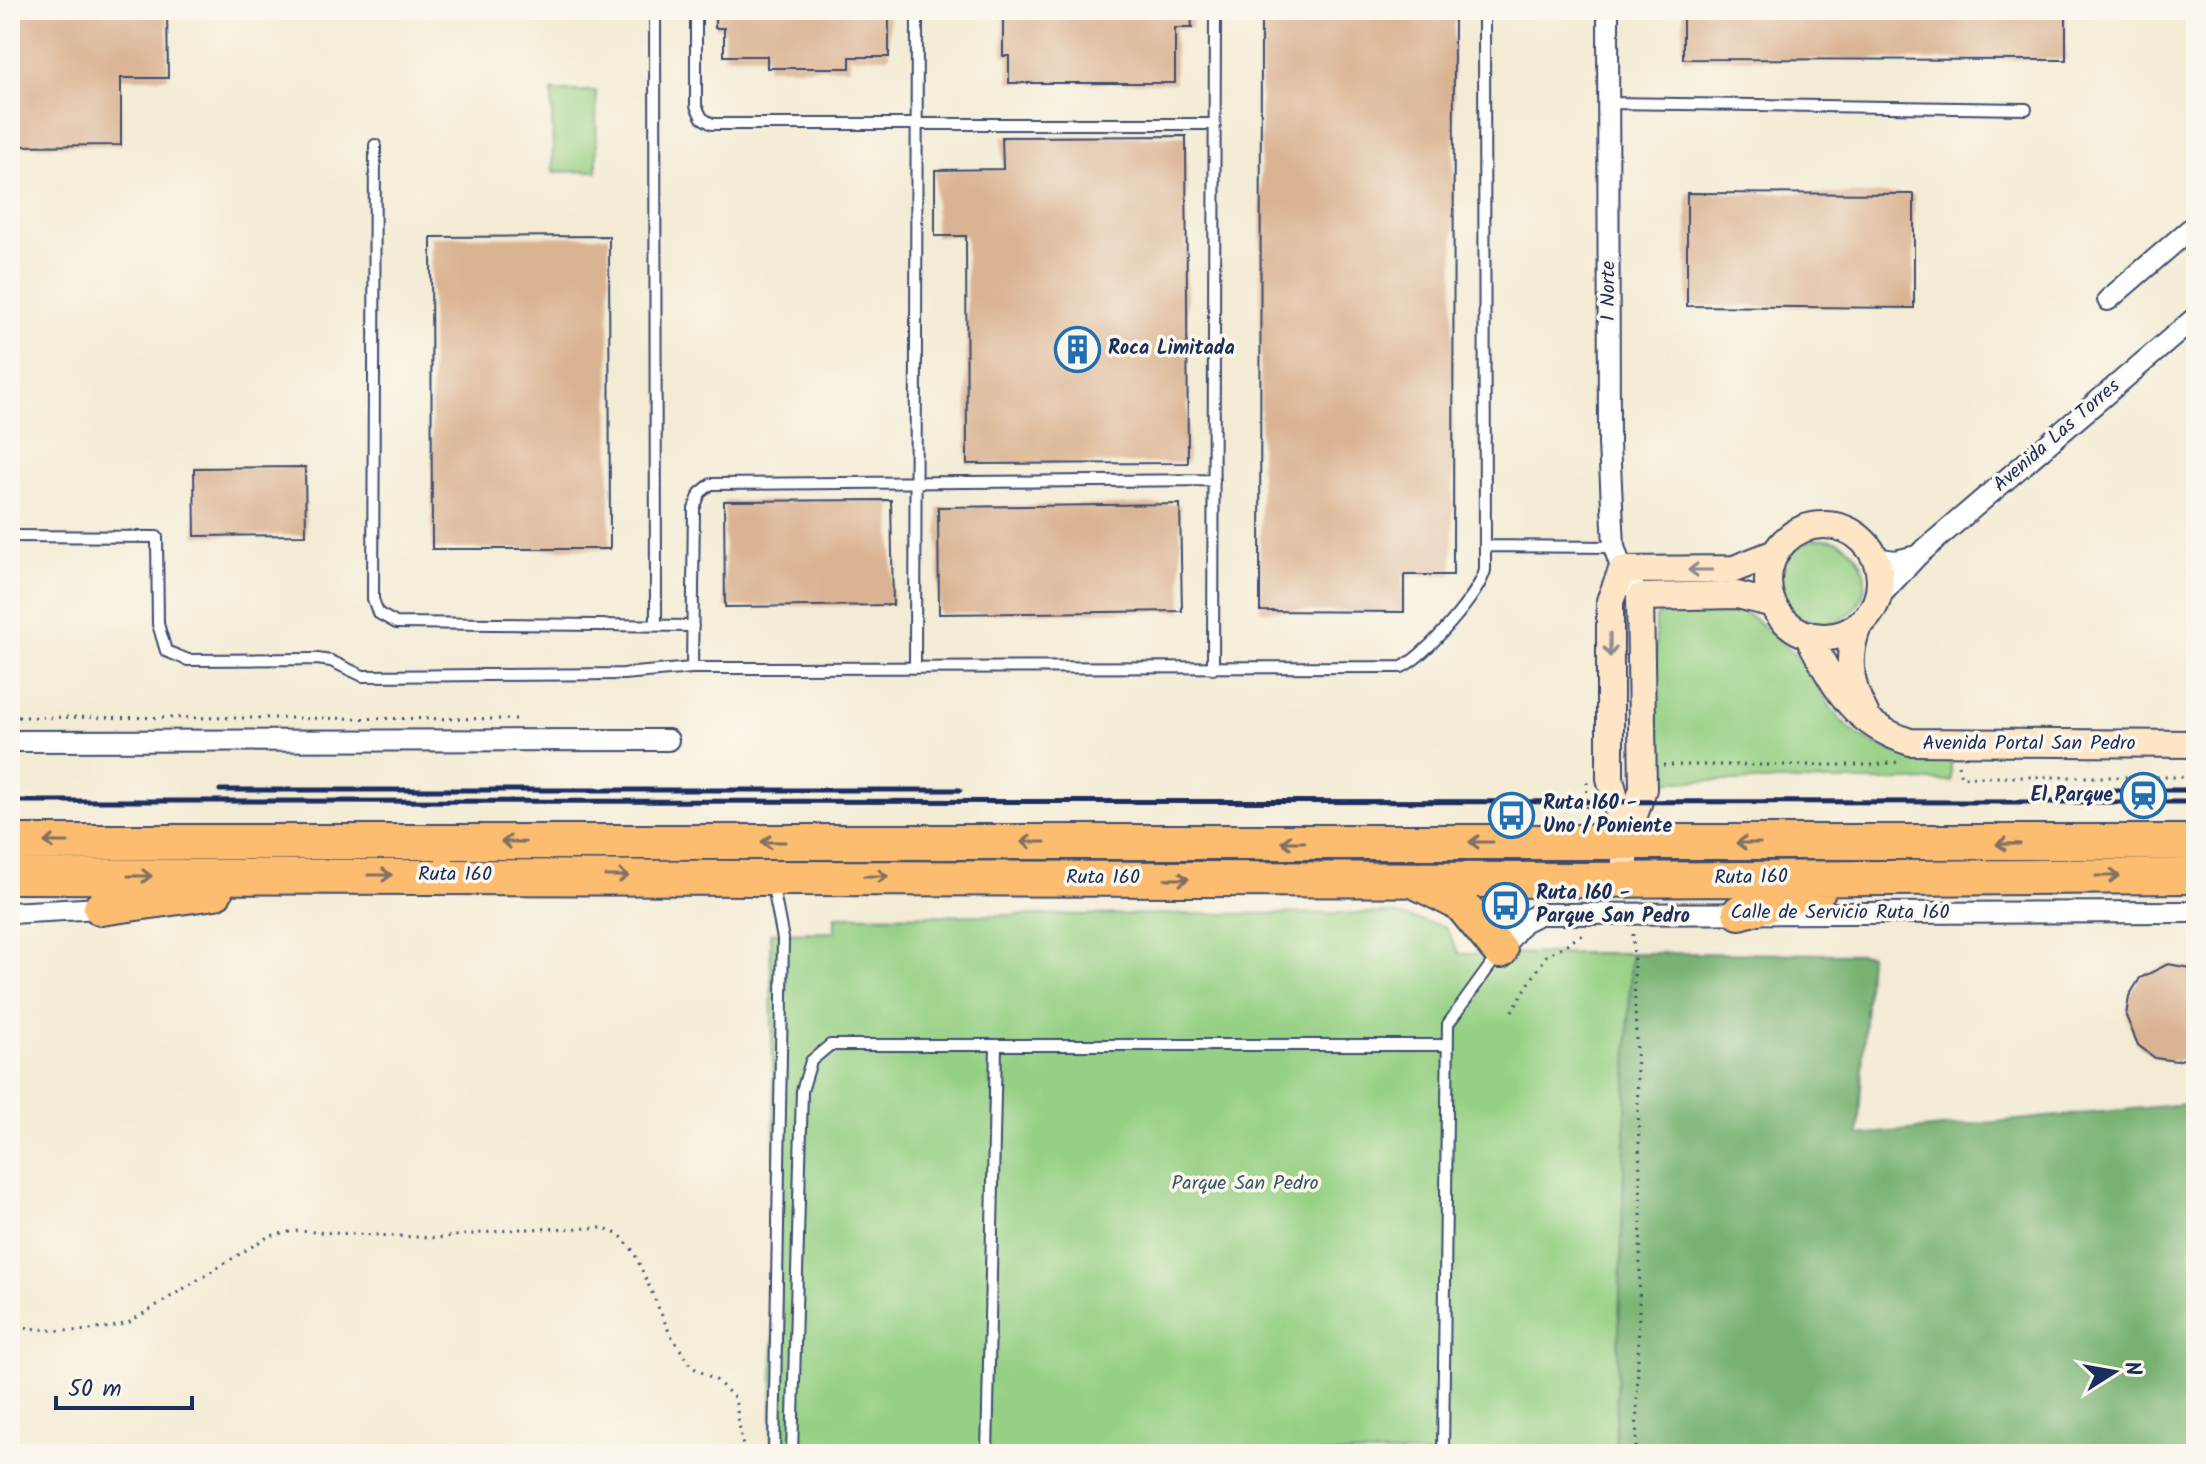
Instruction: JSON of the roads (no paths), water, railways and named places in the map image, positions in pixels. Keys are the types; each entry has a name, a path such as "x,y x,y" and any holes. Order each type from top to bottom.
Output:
{"highway":[{"name":"Ruta 160","path":"10,842 2196,842"},
{"path":"101,908 306,875"},
{"name":"Ruta 160","path":"10,876 1410,880 2196,876"},
{"path":"1740,912 1862,877"},
{"path":"1410,880 1435,889 1461,904 1500,951"}],"street":[{"name":"1 Norte","path":"1608,10 1609,443 1618,558 1610,601 1610,765 1613,800 1625,842 1625,880"},
{"path":"2108,300 2196,224"},
{"name":"Avenida Las Torres","path":"1876,600 1917,556 2196,317"},
{"path":"1618,558 1734,569 1775,553 1802,529 1826,525 1860,538 1875,558 1879,579 1876,600 1859,624 1850,651 1851,674 1868,720"},
{"path":"1775,553 1768,578 1773,604 1787,623 1807,634 1840,634 1859,624"},
{"path":"1875,558 1895,561 1917,556"},
{"path":"1618,558 1640,597 1737,595 1773,604"},
{"name":"1 Norte","path":"1625,842 1641,800 1640,597"},
{"name":"Avenida Portal San Pedro","path":"1807,634 1840,696 1868,720 1910,742 1954,745 2196,744"},
{"path":"10,741 668,740"},
{"path":"10,913 101,908"},
{"name":"Calle de Servicio Ruta 160","path":"1500,951 1517,928 1530,917 1740,912 2196,912"}],"lane":[{"path":"655,10 656,623"},
{"path":"696,10 696,106 706,121 718,125 1215,124"},
{"path":"915,667 917,10"},
{"path":"1213,669 1215,10"},
{"path":"10,536 157,537 158,624 166,651 188,660 317,659 331,661 363,676 378,677 623,674 692,668 1402,667 1417,657 1478,588 1485,570 1484,10"},
{"path":"1608,103 2026,109"},
{"path":"375,145 373,599 378,613 396,623 656,623 693,626"},
{"path":"692,668 694,509 705,487 724,481 1214,480"},
{"path":"1485,546 1618,558"},
{"path":"770,876 782,921 783,939 774,1454"},
{"path":"1443,1454 1448,1024 1500,951"},
{"path":"792,1454 802,1091 811,1061 830,1045 1448,1045"},
{"path":"987,1454 996,1047"}],"railway":[{"path":"220,790 960,790"},
{"path":"2072,790 2196,790"},
{"path":"10,801 2196,802"}],"place":[{"name":"Roca Limitada","path":"1077,349"},
{"name":"El Parque","path":"2144,796"},
{"name":"Ruta 160 - Uno / Poniente","path":"1512,815"},
{"name":"Ruta 160 - Parque San Pedro","path":"1505,906"}],"park label":[{"name":"Parque San Pedro","path":"1245,1184"}]}
